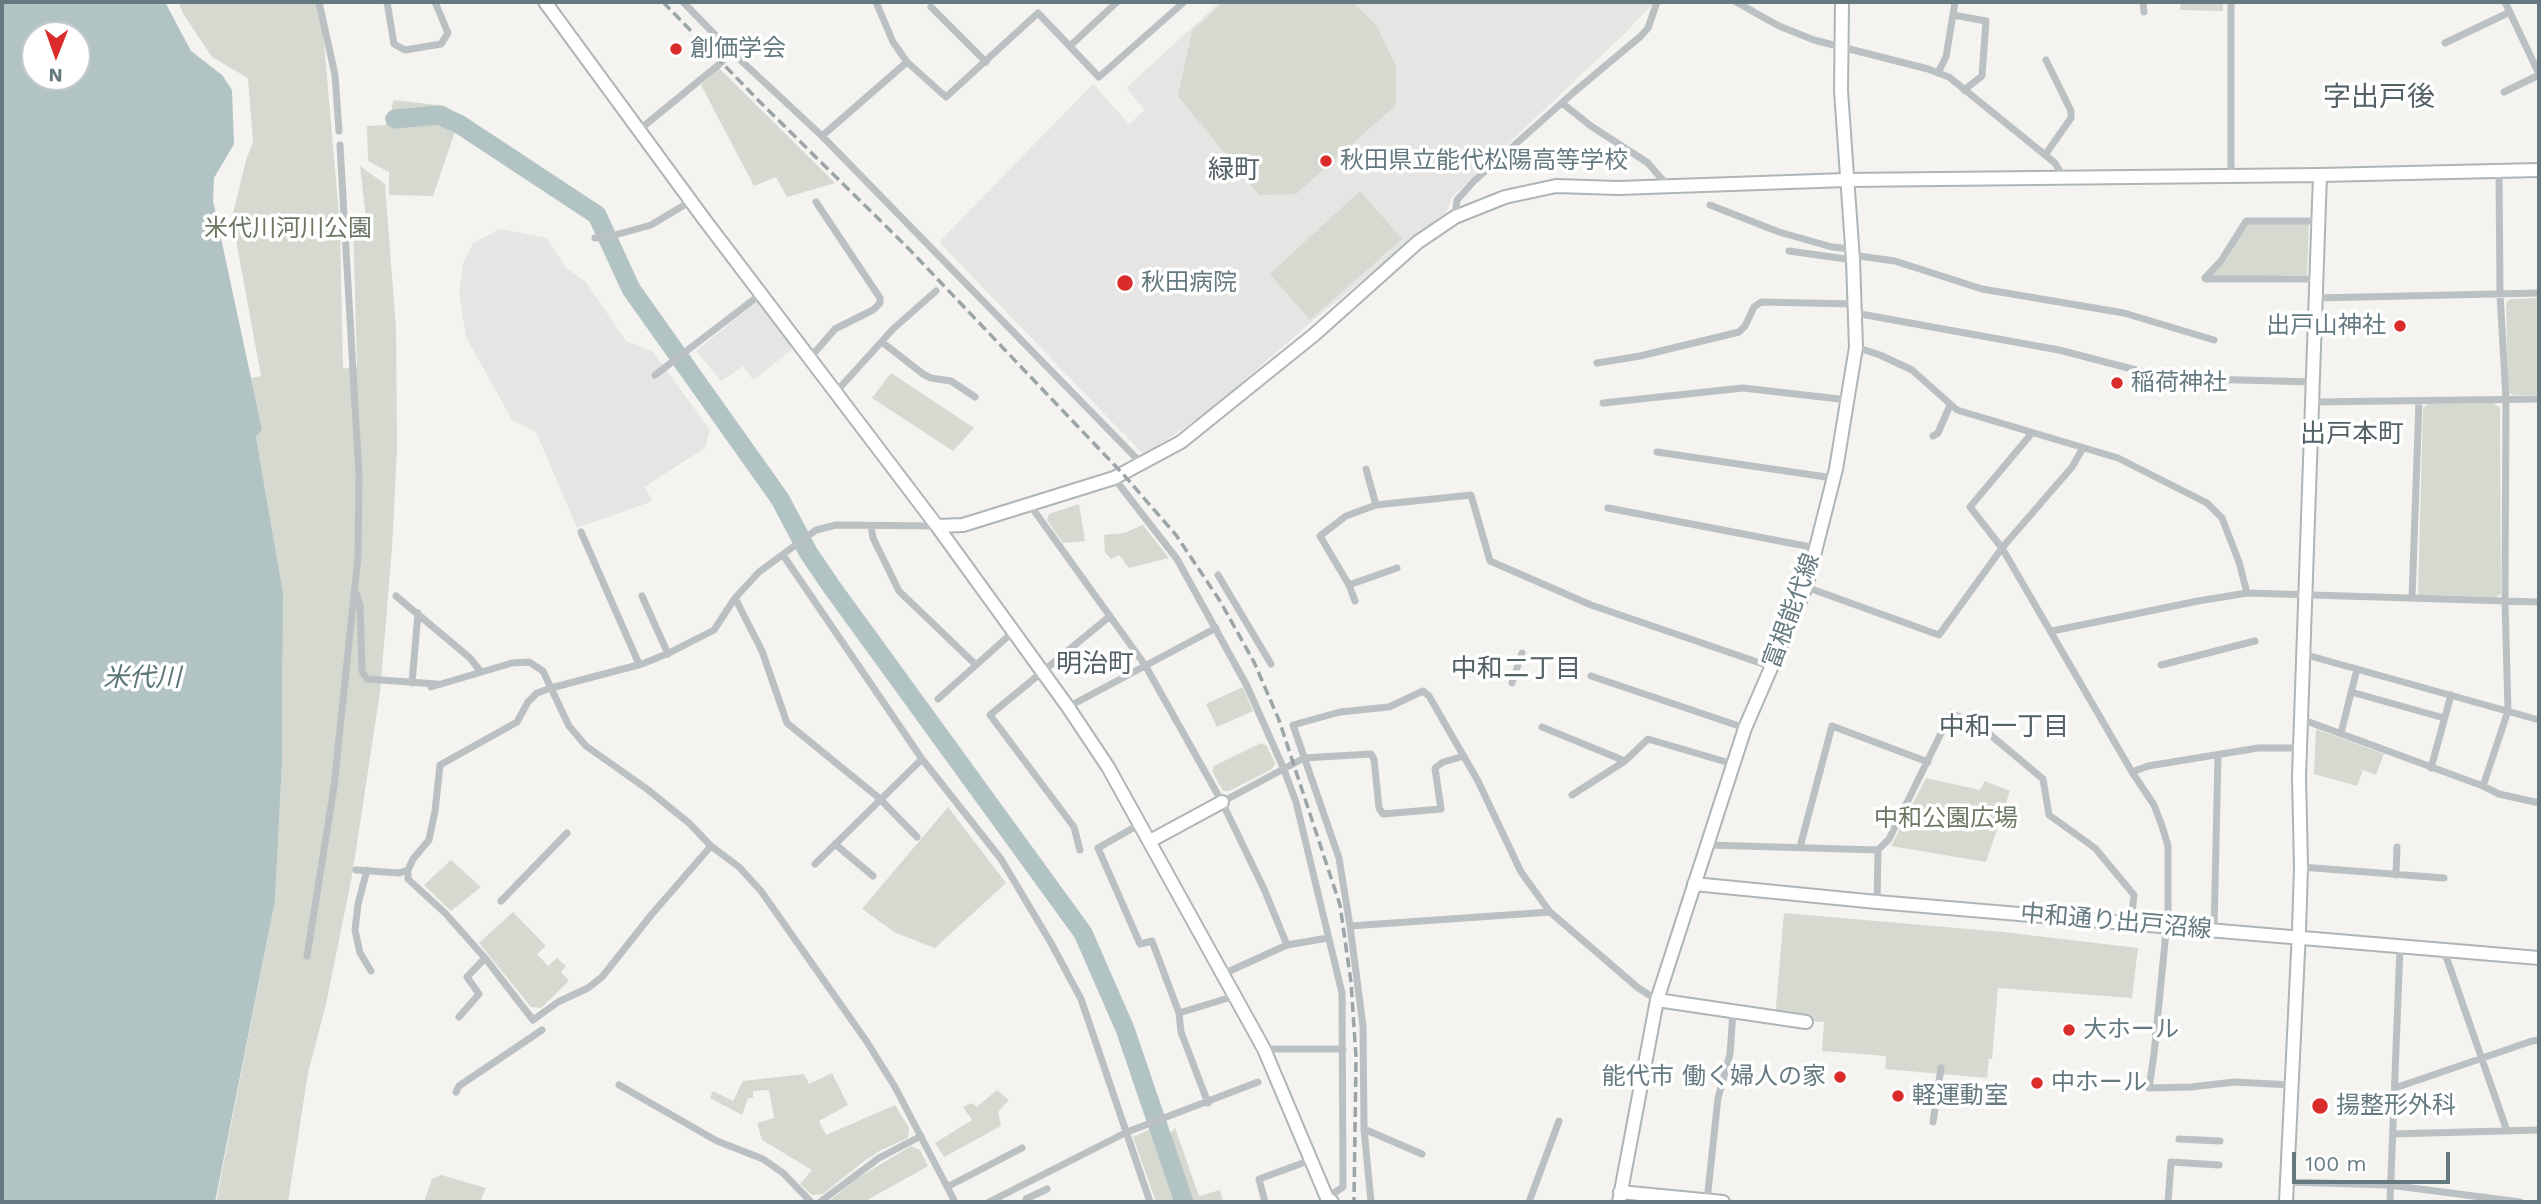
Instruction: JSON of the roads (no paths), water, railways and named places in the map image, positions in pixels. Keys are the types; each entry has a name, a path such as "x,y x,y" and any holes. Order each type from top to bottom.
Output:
{"street":[{"path":"319,2 335,75 339,131"},
{"path":"387,2 394,44 405,50 441,44 448,33 435,2"},
{"path":"545,2 1069,707 1108,767 1264,1049 1330,1200 1343,1187 1342,993 1296,802 1247,686 1216,628 1177,559 1114,478"},
{"path":"683,2 822,136 1142,464"},
{"path":"876,2 893,42 907,62 946,97 1038,13 1099,77 1184,2"},
{"path":"1070,47 1117,2"},
{"path":"1455,217 1457,200 1473,182 1641,36 1657,2"},
{"path":"1736,2 1779,26 1814,40 1949,77 2045,155 2064,178"},
{"name":"富根能代線","path":"1620,1197 1657,1000 1745,728 1773,668 1805,587 1833,478 1848,400 1856,348 1840,47 1842,2"},
{"path":"1938,73 1946,57 1955,2"},
{"path":"2143,2 2144,12"},
{"path":"2231,2 2231,177"},
{"path":"2504,92 2539,74 2505,2"},
{"path":"931,7 986,62"},
{"path":"2445,43 2510,12"},
{"path":"1953,15 1986,21 1982,76 1964,90"},
{"path":"2045,155 2071,118 2071,111 2046,60"},
{"path":"639,130 722,62"},
{"path":"822,136 907,62"},
{"path":"1562,103 1591,126 1648,163 1668,186"},
{"path":"307,956 334,788 358,556 359,475 340,145"},
{"path":"2483,786 2508,711 2505,601 2506,399 2500,294 2499,170"},
{"path":"711,846 602,977 589,988 558,1002 533,1020 485,958 408,879 408,870 413,859 429,840 440,765 517,722 528,702 537,693 668,654 714,631 735,598 759,572 816,530 836,525 963,525 1114,478 1142,464 1181,442 1213,417 1315,334 1418,242 1455,217 1505,197 1556,186 1618,188 1846,180 2320,176 2539,170"},
{"path":"2286,1202 2301,867 2300,748 2320,176"},
{"path":"595,238 651,225 691,201"},
{"path":"809,359 835,329 873,310 880,303 880,298 816,202"},
{"path":"1710,205 1779,232 1852,254"},
{"path":"2317,279 2205,279 2221,261 2246,221 2319,220"},
{"path":"1789,251 1852,254 1895,261 1982,289 2124,313 2214,340"},
{"path":"835,393 882,342 936,291"},
{"path":"2316,298 2539,293"},
{"path":"655,375 761,294"},
{"path":"1597,363 1640,356 1739,331 1745,326 1754,307 1761,302 1855,309 2059,350 2167,378 2313,382"},
{"path":"882,342 923,374 931,378 946,378 975,397"},
{"path":"1856,348 1880,355 1912,370 1957,411 2118,458 2207,503 2222,519 2239,562 2247,593"},
{"path":"1603,402 1743,388 1848,400"},
{"path":"2312,402 2539,399"},
{"path":"2412,598 2419,401"},
{"path":"1933,436 1938,433 1950,405"},
{"path":"2032,433 1970,508 2002,548 2132,772 2154,805 2168,846 2168,912 2149,1088 2234,1082 2293,1084"},
{"path":"1805,587 1939,635 2002,548 2072,467 2083,448"},
{"path":"1657,452 1833,478"},
{"path":"1366,469 1376,505"},
{"path":"1355,601 1349,585 1320,536 1346,516 1376,505 1471,495 1490,561 1591,605 1773,668"},
{"path":"1030,505 1145,665 1222,802 1264,889 1287,945"},
{"path":"1608,508 1816,548"},
{"path":"871,526 873,538 900,591 975,664"},
{"path":"581,532 639,664"},
{"path":"787,553 922,759 1001,859 1051,943 1081,999 1131,1131 1150,1202"},
{"path":"1349,585 1397,568"},
{"path":"1218,575 1270,664"},
{"path":"354,589 360,605 362,671 367,679 441,684"},
{"path":"2052,631 2247,593 2539,602"},
{"path":"396,596 470,658 481,672"},
{"path":"642,596 668,654"},
{"path":"735,598 761,651 787,723 879,798 917,837"},
{"path":"412,683 418,613"},
{"path":"1080,850 1074,827 990,715 1110,616"},
{"path":"1069,707 1216,628"},
{"path":"938,699 1013,632"},
{"path":"2161,665 2255,640"},
{"path":"1512,683 1522,653"},
{"path":"2303,654 2539,720"},
{"path":"431,687 512,663 529,662 543,671 569,726 586,746 647,789 739,867 783,921 895,1087 956,1202"},
{"path":"2341,733 2357,669"},
{"path":"1591,676 1745,728"},
{"path":"1371,1202 1364,1129 1363,1026 1339,858 1293,725 1340,712 1389,707 1423,691 1429,696 1464,756 1492,808 1521,872 1550,912 1637,987 1657,1000 1806,1022"},
{"path":"2351,692 2444,718"},
{"path":"2431,768 2451,695"},
{"path":"1877,902 1878,850 1889,839 1951,713 1980,727 2043,779 2049,815 2095,848 2134,895 2131,923"},
{"path":"2301,719 2500,794 2539,803"},
{"path":"1800,847 1832,726 1928,762"},
{"path":"1542,727 1625,761"},
{"path":"1572,796 1625,761 1648,739 1733,764"},
{"path":"2132,772 2148,766 2258,748 2300,748"},
{"path":"1150,841 1304,758 1371,754 1374,759 1379,808 1383,814 1441,809 1435,768 1443,762 1464,756"},
{"path":"2214,931 2218,755"},
{"path":"815,864 879,798 922,759"},
{"path":"1140,824 1098,848 1140,944 1152,942 1179,1013 1181,1032 1208,1103"},
{"path":"501,901 567,833"},
{"path":"835,844 873,876"},
{"path":"1707,845 1878,850"},
{"path":"2396,875 2397,847"},
{"path":"2301,867 2444,878"},
{"path":"356,870 399,873 408,870"},
{"path":"367,870 358,904 355,930 360,953 371,971"},
{"name":"中和通り出戸沼線","path":"1694,884 2539,958"},
{"path":"1350,926 1550,912"},
{"path":"1223,974 1287,945 1328,938"},
{"path":"2390,1202 2400,947"},
{"path":"2441,950 2447,959 2507,1131"},
{"path":"459,1017 479,994 467,977 485,958"},
{"path":"1179,1013 1235,996"},
{"path":"1707,1201 1718,1098 1730,1054 1733,1012"},
{"path":"456,1092 459,1086 542,1030"},
{"path":"2395,1088 2539,1040"},
{"path":"1264,1049 1343,1049"},
{"path":"1933,1122 1941,1069"},
{"path":"989,1202 1131,1131 1258,1082"},
{"path":"619,1085 717,1141 763,1159 783,1173 811,1202"},
{"path":"1529,1202 1559,1121"},
{"path":"1364,1129 1422,1154"},
{"path":"2393,1134 2539,1130"},
{"path":"820,1202 879,1158 921,1136"},
{"path":"2179,1139 2220,1140"},
{"path":"947,1187 1022,1148"},
{"path":"1265,1202 1259,1179 1311,1160"},
{"path":"2168,1202 2171,1162 2219,1165"},
{"path":"2287,1182 2389,1185 2520,1202"},
{"path":"1026,1202 1026,1199 1047,1189"},
{"path":"1620,1197 1723,1202"}],"water":[{"name":"米代川","path":"2,2 165,2 191,51 222,75 232,90 234,144 214,178 213,201 262,429 256,437 283,593 282,763 275,901 215,1202 2,1202"},
{"path":"425,110 443,111 455,119 452,126 437,119 426,119 421,123 395,123 395,115 405,116"}],"waterway":[{"path":"395,119 439,115 459,124 597,215 631,289 780,499 808,552 831,586 1083,933 1125,1029 1184,1202"}],"railway":[{"path":"663,2 907,247 1123,474 1176,535 1220,601 1254,662 1279,720 1340,905 1351,982 1356,1057 1354,1202"}],"place":[{"name":"創価学会","path":"676,49"},
{"name":"秋田県立能代松陽高等学校","path":"1326,161"},
{"name":"秋田病院","path":"1125,283"},
{"name":"出戸山神社","path":"2400,326"},
{"name":"稲荷神社","path":"2117,383"},
{"name":"大ホール","path":"2069,1030"},
{"name":"能代市 働く婦人の家","path":"1840,1077"},
{"name":"中ホール","path":"2037,1083"},
{"name":"軽運動室","path":"1898,1096"},
{"name":"揚整形外科","path":"2320,1106"}],"district":[{"name":"字出戸後","path":"2379,98"},
{"name":"緑町","path":"1234,170"},
{"name":"出戸本町","path":"2352,434"},
{"name":"明治町","path":"1095,664"},
{"name":"中和二丁目","path":"1516,669"},
{"name":"中和一丁目","path":"2004,727"}],"park label":[{"name":"米代川河川公園","path":"288,229"},
{"name":"中和公園広場","path":"1946,819"}]}
